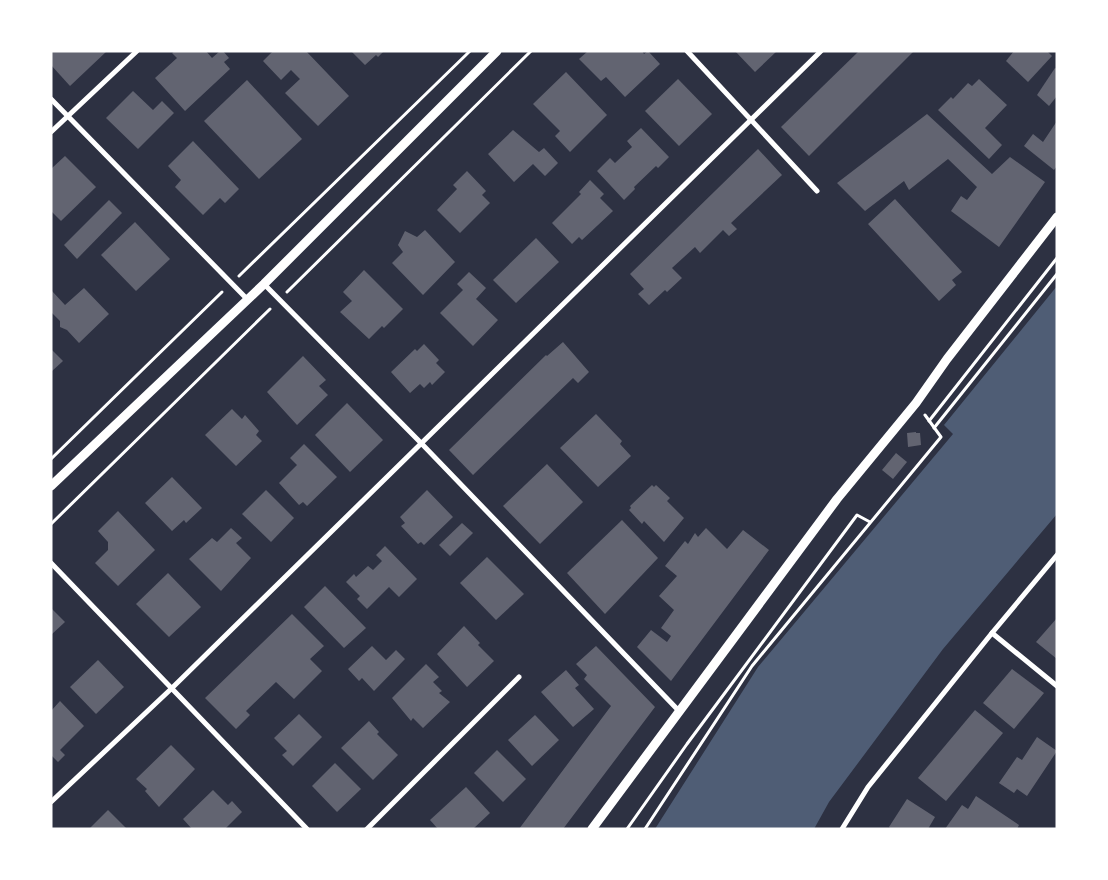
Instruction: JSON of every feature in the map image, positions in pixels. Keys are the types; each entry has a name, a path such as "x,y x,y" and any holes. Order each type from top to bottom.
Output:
{"street":[{"path":"51,132 138,51"},
{"path":"51,486 264,284 496,51"},
{"path":"687,51 817,191"},
{"path":"51,802 171,689 822,51"},
{"path":"51,99 247,299"},
{"path":"592,829 837,499 916,403 947,359 1057,217"},
{"path":"264,284 679,711"},
{"path":"842,829 868,787 1057,555"},
{"path":"51,563 307,829"},
{"path":"992,633 1057,686"},
{"path":"367,829 518,676"}],"path":[{"path":"51,459 470,51"},
{"path":"51,524 531,51"},
{"path":"645,829 752,666 941,437 929,421 1057,258"},
{"path":"934,428 1057,274"},
{"path":"627,829 693,736 857,515 870,522"}],"water":[{"path":"1057,286 1057,514 943,649 829,802 814,829 655,829 758,667 953,434 944,425"}],"building":[{"path":"52,51 107,51 70,86 51,65"},
{"path":"175,51 206,51 212,58 220,51 223,51 229,58 224,62 230,69 185,111 155,78 177,58 172,53"},
{"path":"273,51 306,51 349,96 318,126 285,93 300,79 291,70 281,80 263,61"},
{"path":"351,51 384,51 378,57 376,55 365,65"},
{"path":"588,51 642,51 644,54 648,51 660,64 625,97 606,77 601,81 579,59"},
{"path":"735,51 777,51 755,72"},
{"path":"859,51 914,51 809,156 781,127"},
{"path":"1014,51 1047,51 1052,56 1028,82 1006,61"},
{"path":"1055,68 1057,69 1057,96 1049,106 1037,95"},
{"path":"566,72 607,115 570,152 555,136 560,131 533,104"},
{"path":"678,79 712,114 679,146 645,111"},
{"path":"979,79 1007,105 985,128 1002,145 989,159 938,110 951,97 953,99 968,83 972,86"},
{"path":"247,80 302,139 259,179 204,121"},
{"path":"133,91 153,110 162,101 174,113 138,149 106,118"},
{"path":"927,114 992,174 1010,157 1045,182 999,247 951,211 961,196 967,200 977,187 948,159 909,190 904,181 865,211 837,183"},
{"path":"1057,121 1057,166 1054,170 1024,146 1033,134 1043,142"},
{"path":"641,128 669,157 658,168 656,166 634,187 635,189 624,200 597,171 610,158 615,163 632,147 627,141"},
{"path":"513,130 539,152 544,148 558,163 545,176 533,164 514,182 488,154"},
{"path":"193,141 239,189 225,203 220,198 203,215 175,187 181,180 168,166"},
{"path":"758,149 782,175 731,223 737,229 729,236 723,230 700,253 695,247 672,268 682,278 649,305 638,294 644,289 630,274"},
{"path":"65,156 96,187 61,221 51,211 51,169"},
{"path":"467,171 486,191 482,195 490,203 460,233 437,210 457,189 453,185"},
{"path":"590,180 604,194 600,198 613,211 582,240 579,237 572,244 552,223 581,194 579,192"},
{"path":"895,199 962,272 952,280 956,285 939,301 868,224"},
{"path":"109,200 122,213 77,259 64,245"},
{"path":"135,222 170,259 136,291 101,255"},
{"path":"425,230 455,262 423,295 392,263 403,252 398,245 405,231 417,237"},
{"path":"536,238 559,262 516,303 493,280"},
{"path":"364,270 403,309 384,328 382,326 369,339 340,312 352,301 343,292"},
{"path":"469,272 486,288 476,299 498,320 473,346 440,313 463,290 457,284"},
{"path":"84,288 109,314 79,343 67,330 60,327 60,321 51,312 51,292 65,305"},
{"path":"563,342 589,372 578,383 573,378 473,475 449,450 546,355"},
{"path":"424,344 439,360 436,363 445,372 432,385 430,382 424,388 420,384 410,393 391,372 415,349 417,351"},
{"path":"51,349 63,361 51,372"},
{"path":"303,356 326,380 319,386 328,395 297,425 267,392"},
{"path":"347,403 383,440 350,472 315,435"},
{"path":"232,409 242,419 245,415 259,431 256,435 262,441 236,466 205,435"},
{"path":"596,414 622,441 620,444 631,456 598,487 560,448"},
{"path":"907,433 920,433 921,445 908,447"},
{"path":"304,444 337,477 307,506 303,502 299,505 279,483 297,465 290,458"},
{"path":"896,453 907,462 893,479 882,470"},
{"path":"547,464 583,502 540,544 503,506"},
{"path":"172,477 202,508 186,523 184,520 172,531 145,503"},
{"path":"652,485 654,487 656,485 670,498 667,501 684,518 664,542 644,521 642,524 629,510 630,506"},
{"path":"266,490 294,518 271,542 242,514"},
{"path":"427,490 453,517 424,545 421,542 418,544 401,526 405,523 400,517"},
{"path":"118,511 155,550 118,586 95,563 108,550 108,542 98,531"},
{"path":"622,520 658,558 605,614 567,573"},
{"path":"462,523 473,533 450,556 439,545"},
{"path":"231,528 242,538 236,543 251,558 221,591 189,559 212,538 217,542"},
{"path":"706,528 727,549 743,530 769,550 671,681 637,647 651,630 667,642 671,636 661,628 674,610 659,596 677,576 665,566 685,541 688,544 695,533 698,537"},
{"path":"385,546 417,579 399,597 389,587 367,609 357,599 360,596 346,582 354,574 356,577 368,566 373,570 382,561 376,555"},
{"path":"487,557 524,594 496,620 460,583"},
{"path":"168,573 201,607 169,637 136,604"},
{"path":"325,586 366,628 344,648 304,607"},
{"path":"51,608 65,622 51,635"},
{"path":"292,614 324,646 310,659 322,671 294,699 276,682 246,711 250,715 236,729 205,698"},
{"path":"1057,618 1057,659 1036,642"},
{"path":"464,626 480,643 478,645 494,661 467,687 437,654"},
{"path":"372,646 386,660 396,650 405,659 374,691 362,678 359,681 348,669"},
{"path":"596,646 655,707 563,829 519,829 611,706 584,679 587,675 576,664"},
{"path":"98,660 124,687 96,714 70,687"},
{"path":"426,664 439,677 433,682 442,691 439,693 450,702 423,728 413,718 411,721 392,698"},
{"path":"1012,669 1044,693 1014,729 983,703"},
{"path":"566,670 579,685 575,688 594,709 573,727 541,692"},
{"path":"60,701 84,726 60,750 65,755 58,762 51,755 51,711"},
{"path":"975,710 1003,733 946,801 918,778"},
{"path":"299,714 322,737 293,766 282,755 287,751 274,738"},
{"path":"535,715 559,740 532,766 508,740"},
{"path":"369,721 379,732 377,734 398,755 373,780 341,748"},
{"path":"1037,737 1057,751 1027,796 1017,789 1014,793 999,783 1017,757 1022,760"},
{"path":"171,745 195,769 159,807 145,791 147,789 136,779"},
{"path":"497,750 526,779 503,802 474,773"},
{"path":"335,763 361,789 337,812 312,786"},
{"path":"466,787 490,813 473,829 438,829 430,820"},
{"path":"213,790 228,805 232,801 242,812 225,829 192,829 183,819"},
{"path":"976,796 1019,825 1017,829 945,829 962,805 968,809"},
{"path":"907,799 935,817 928,829 891,829 889,827"},
{"path":"108,810 127,829 89,829"}]}
